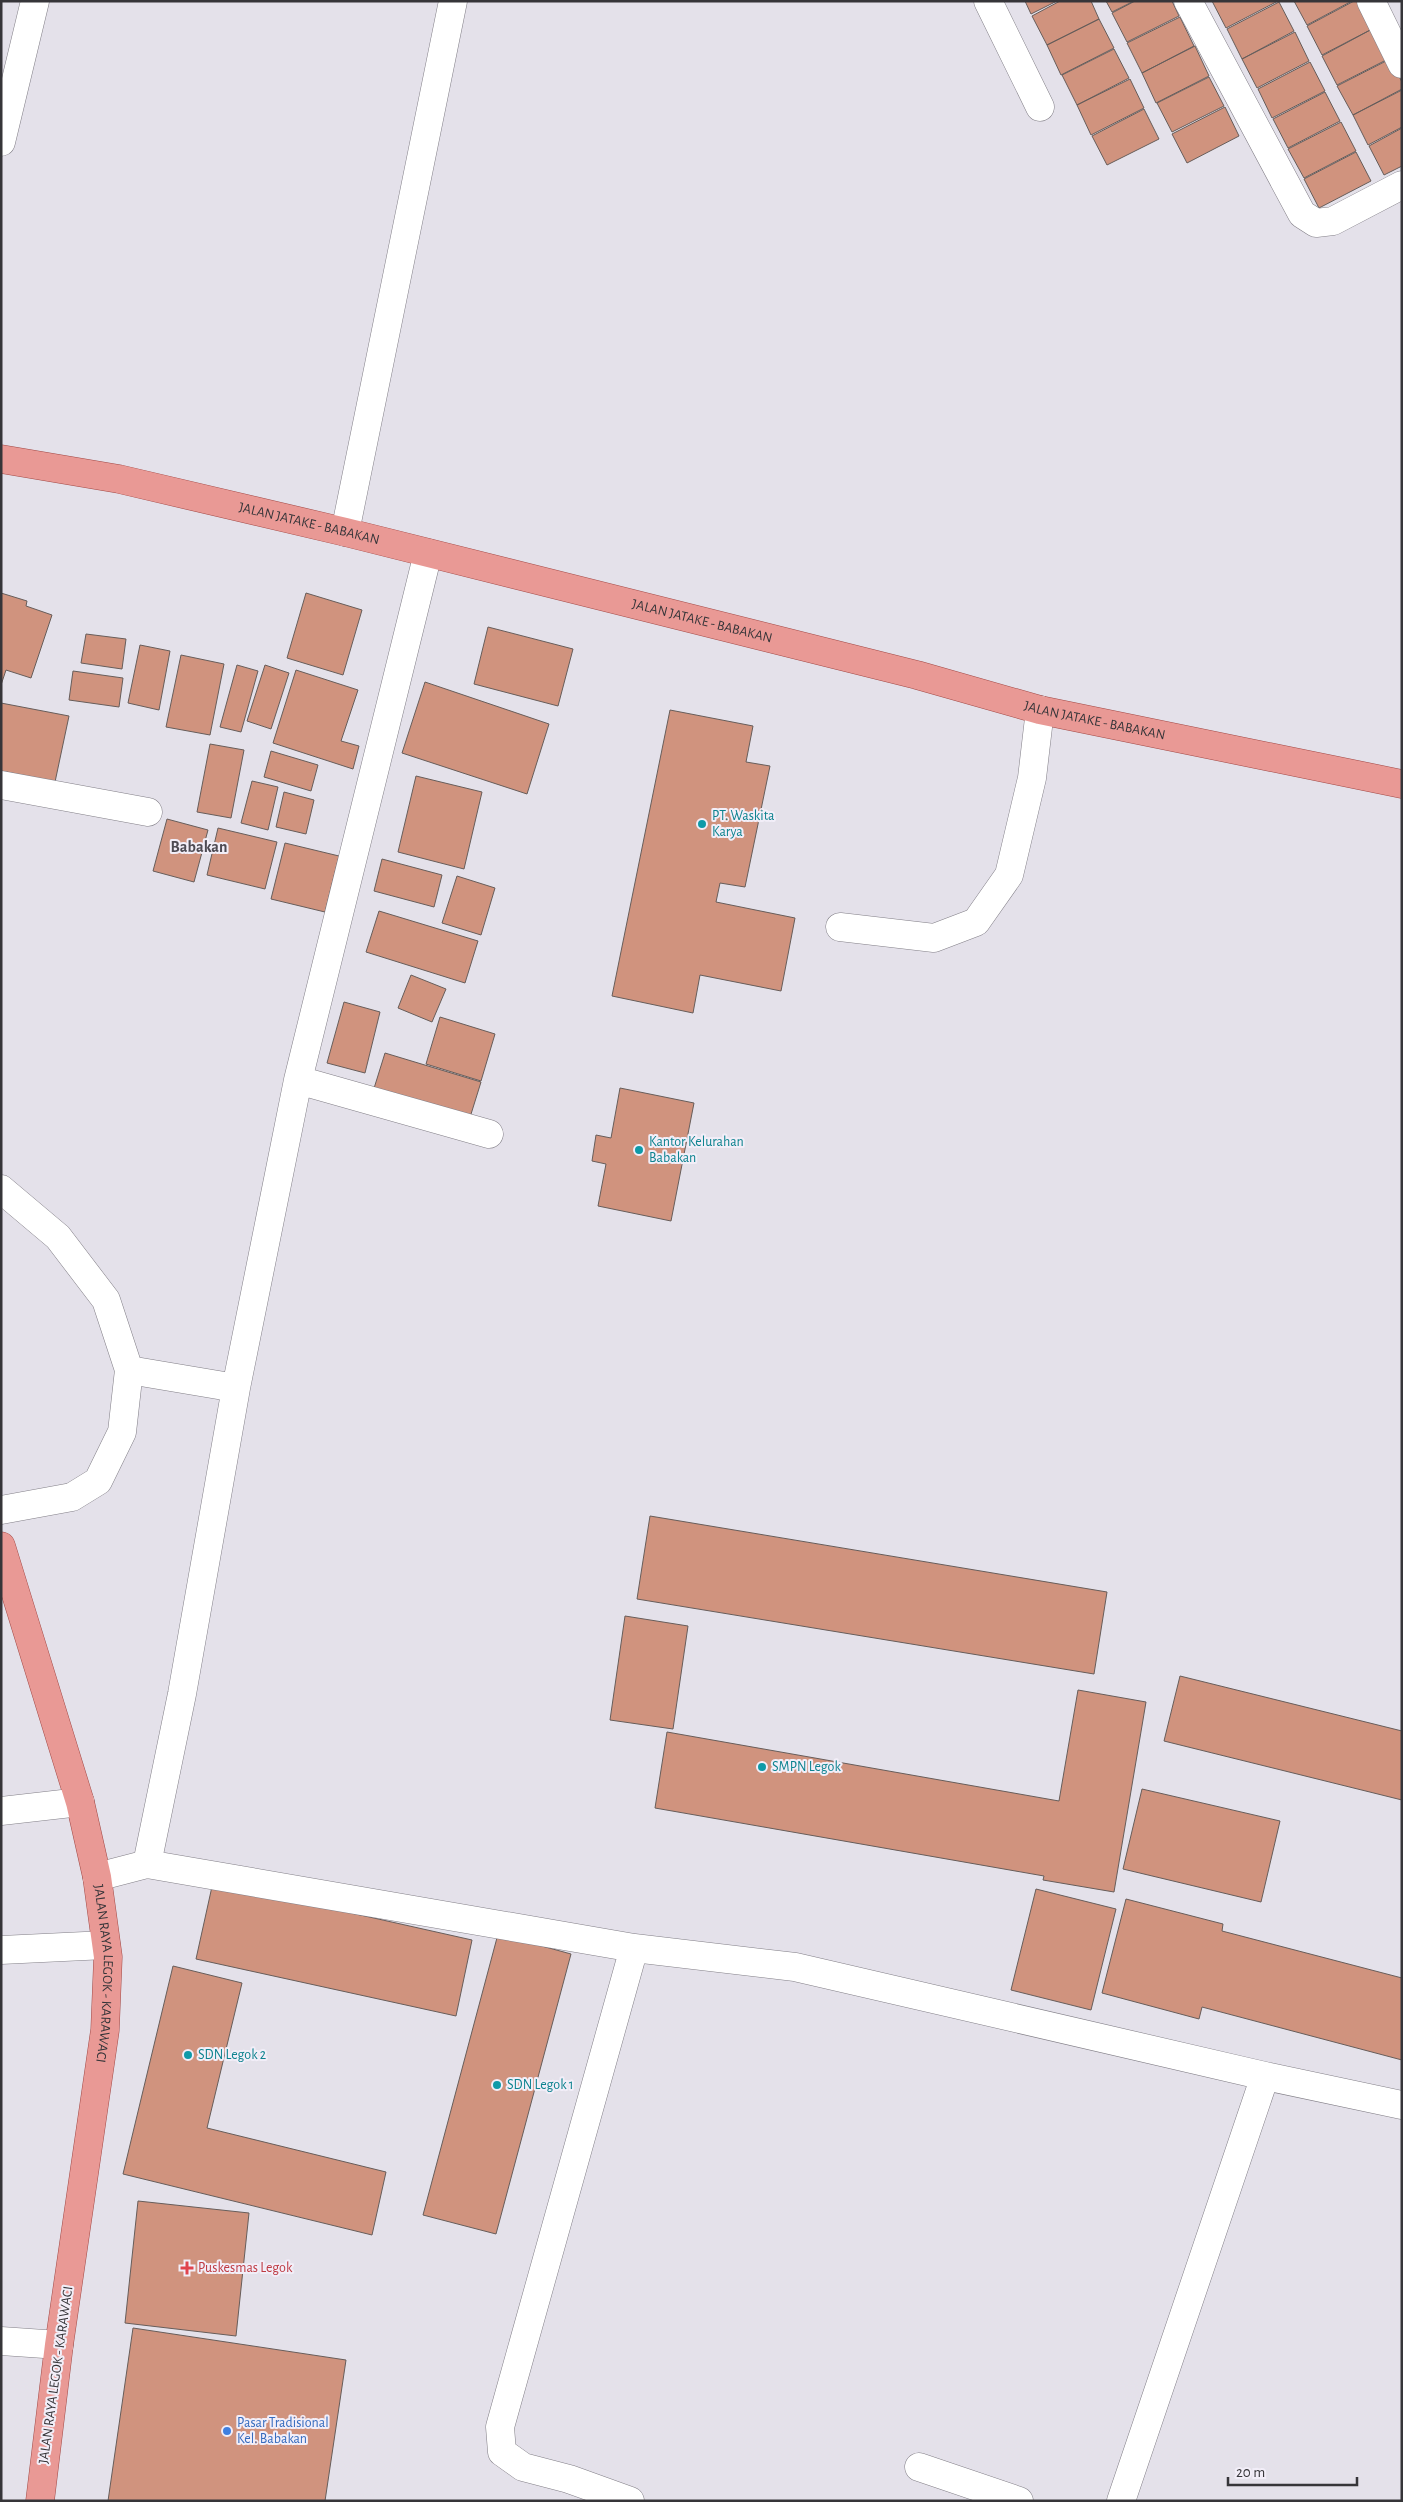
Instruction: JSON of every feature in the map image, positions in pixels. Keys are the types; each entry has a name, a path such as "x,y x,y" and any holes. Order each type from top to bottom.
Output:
{"main road":[{"name":"JALAN JATAKE - BABAKAN","path":"1,460 119,480 345,532 917,675 1040,710 1402,784"},
{"name":"JALAN RAYA LEGOK - KARAWACI","path":"1,1546 80,1802 97,1877 108,1957 105,2030 59,2345 40,2501"}],"street":[{"path":"1,142 35,1"},
{"path":"345,532 453,1"},
{"path":"988,1 1040,107"},
{"path":"1188,1 1302,214 1316,223 1333,221 1402,185"},
{"path":"1372,2 1402,64"},
{"path":"147,1864 182,1694 236,1388 298,1080 428,554"},
{"path":"840,927 934,938 976,922 1009,875 1032,778 1040,710"},
{"path":"1,785 148,812"},
{"path":"298,1080 489,1134"},
{"path":"1,1190 58,1238 106,1300 129,1370 122,1432 98,1481 72,1497 1,1510"},
{"path":"129,1370 236,1388"},
{"path":"1,1811 80,1802"},
{"path":"97,1877 147,1864 634,1948 795,1967 1265,2076 1402,2105"},
{"path":"1,1950 106,1945"},
{"path":"630,2501 569,2479 523,2467 502,2452 500,2427 634,1948"},
{"path":"1121,2501 1265,2076"},
{"path":"1,2341 59,2345"},
{"path":"920,2467 1020,2501"}],"building":[{"path":"1025,1 1057,1 1031,14"},
{"path":"1060,1 1091,1 1099,19 1047,45 1032,16"},
{"path":"1106,1 1134,1 1112,12"},
{"path":"1135,1 1172,1 1179,16 1127,42 1112,13"},
{"path":"1212,1 1278,1 1226,28"},
{"path":"1294,1 1352,1 1307,25"},
{"path":"1354,1 1360,1 1374,28 1322,55 1307,26"},
{"path":"1279,2 1294,31 1242,59 1227,29"},
{"path":"1180,17 1194,46 1142,73 1127,43"},
{"path":"1099,19 1114,48 1061,75 1047,45"},
{"path":"1374,28 1390,58 1337,85 1322,56"},
{"path":"1295,32 1309,61 1257,88 1242,59"},
{"path":"1195,46 1209,76 1156,103 1142,73"},
{"path":"1114,49 1129,78 1077,105 1062,75"},
{"path":"1390,59 1402,82 1402,89 1353,115 1337,86"},
{"path":"1310,62 1325,91 1272,118 1258,89"},
{"path":"1209,77 1224,106 1172,132 1157,103"},
{"path":"1130,79 1144,108 1091,135 1077,105"},
{"path":"1402,90 1402,127 1368,145 1353,115"},
{"path":"1325,92 1340,121 1288,148 1273,119"},
{"path":"1225,107 1239,136 1187,163 1172,134"},
{"path":"1144,109 1159,139 1107,165 1092,136"},
{"path":"1341,122 1356,151 1304,178 1288,149"},
{"path":"1402,128 1402,166 1384,175 1369,146"},
{"path":"1356,152 1371,181 1319,208 1304,179"},
{"path":"1,593 27,601 26,606 52,615 31,678 6,670 1,685"},
{"path":"306,593 362,610 343,675 287,658"},
{"path":"488,627 573,649 558,706 474,684"},
{"path":"86,634 126,639 122,669 81,663"},
{"path":"140,645 170,651 159,710 128,703"},
{"path":"181,655 224,664 210,735 166,727"},
{"path":"237,665 258,671 241,732 220,727"},
{"path":"265,665 289,673 271,729 247,721"},
{"path":"296,670 358,690 341,741 359,746 353,769 273,743"},
{"path":"73,671 123,678 119,707 69,700"},
{"path":"425,682 549,724 527,794 402,753"},
{"path":"1,703 69,716 55,782 1,771"},
{"name":"PT. Waskita Karya","path":"670,710 753,726 746,762 770,766 745,887 720,883 716,902 795,918 781,991 700,975 693,1013 612,996"},
{"path":"210,744 244,750 231,818 197,812"},
{"path":"271,751 318,765 311,791 264,777"},
{"path":"416,776 482,792 464,869 398,852"},
{"path":"252,781 278,787 268,830 241,823"},
{"path":"284,792 314,800 306,834 276,827"},
{"path":"167,819 208,830 194,882 153,871"},
{"path":"218,828 277,842 265,889 207,875"},
{"path":"285,843 339,856 325,912 271,899"},
{"path":"382,859 442,875 434,907 374,891"},
{"path":"457,876 495,888 481,935 442,923"},
{"path":"379,911 478,941 465,983 366,952"},
{"path":"411,975 446,989 432,1022 398,1008"},
{"path":"344,1002 380,1012 365,1073 327,1063"},
{"path":"440,1017 495,1034 481,1081 426,1064"},
{"path":"385,1053 481,1082 467,1127 371,1098"},
{"name":"Kantor Kelurahan Babakan","path":"620,1088 694,1103 671,1221 598,1206 606,1164 592,1161 596,1135 611,1138"},
{"path":"650,1516 1107,1592 1094,1674 637,1599"},
{"path":"625,1616 688,1626 673,1729 610,1720"},
{"path":"1180,1676 1402,1731 1402,1800 1164,1741"},
{"name":"SMPN Legok","path":"1078,1690 1146,1702 1114,1892 1043,1880 1044,1876 655,1808 667,1732 1059,1801"},
{"path":"1142,1789 1280,1821 1261,1902 1123,1869"},
{"path":"213,1882 472,1940 456,2016 196,1959"},
{"path":"1036,1889 1116,1909 1091,2010 1011,1990"},
{"path":"1126,1899 1223,1924 1222,1931 1402,1978 1402,2060 1202,2007 1199,2019 1102,1993"},
{"name":"SDN Legok 1","path":"498,1934 571,1954 496,2234 423,2215"},
{"name":"SDN Legok 2","path":"173,1966 242,1983 207,2128 386,2172 372,2235 123,2174"},
{"name":"Puskesmas Legok","path":"138,2201 249,2213 236,2336 125,2323"},
{"name":"Pasar Tradisional Kel. Babakan","path":"133,2328 346,2360 325,2501 108,2501"}],"place":[{"name":"PT. Waskita Karya","path":"702,824"},
{"name":"Kantor Kelurahan Babakan","path":"639,1150"},
{"name":"SMPN Legok","path":"762,1767"},
{"name":"SDN Legok 2","path":"188,2055"},
{"name":"SDN Legok 1","path":"497,2085"},
{"name":"Puskesmas Legok","path":"187,2268"},
{"name":"Pasar Tradisional Kel. Babakan","path":"227,2431"}],"district":[{"name":"Babakan","path":"199,847"}]}
